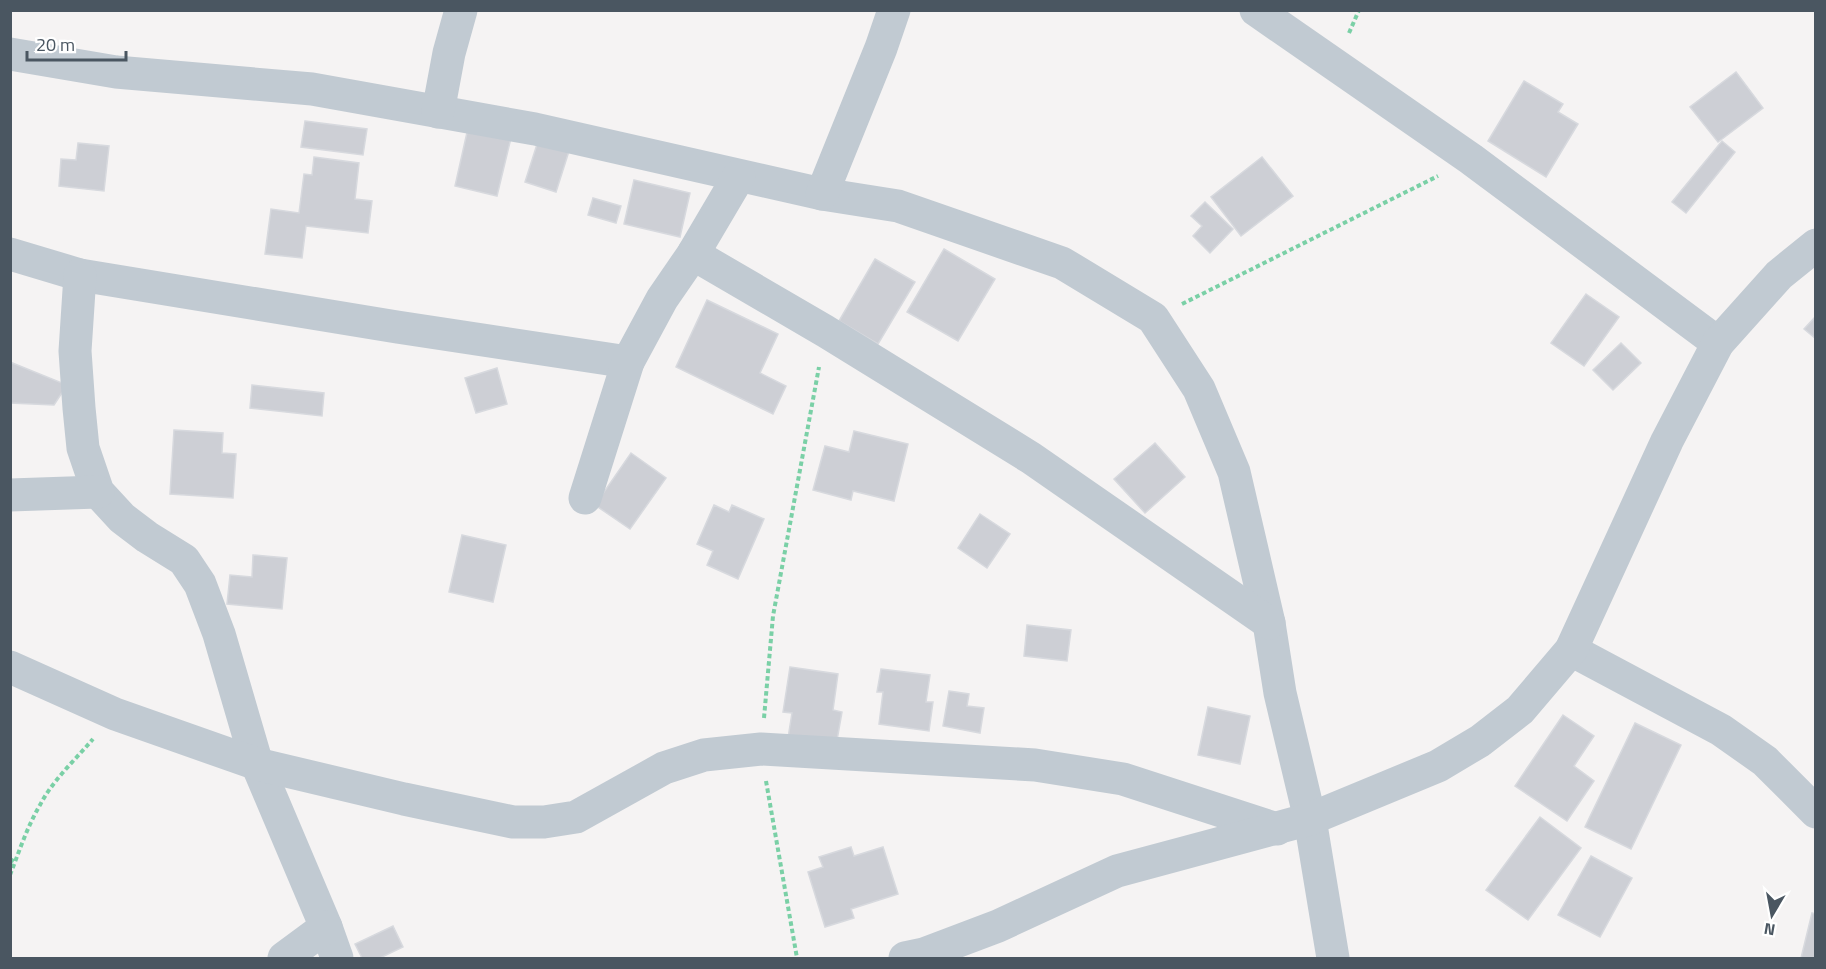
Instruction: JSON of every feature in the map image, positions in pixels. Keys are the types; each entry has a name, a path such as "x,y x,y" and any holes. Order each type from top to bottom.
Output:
{"street":[{"path":"438,112 449,53 461,10"},
{"path":"822,194 894,10"},
{"path":"1256,10 1471,159 1718,343"},
{"path":"10,54 116,72 312,89 535,129 822,194 898,206 1062,263 1153,318 1199,389 1234,472 1269,623 1280,693 1310,819 1333,958"},
{"path":"585,498 628,362 662,299 693,254 739,176"},
{"path":"905,958 924,954 999,926 1117,872 1310,819 1437,766 1480,741 1520,710 1571,651 1667,441 1718,343 1779,275 1815,245"},
{"path":"10,254 80,275 628,362"},
{"path":"693,254 825,330 1031,458 1269,623"},
{"path":"80,275 75,351 79,408 83,448 98,492 122,518 184,560 200,584 219,634 257,764 337,958"},
{"path":"10,495 98,492"},
{"path":"1571,651 1720,730 1765,761 1815,812"},
{"path":"10,667 115,714 257,764 513,822 544,822 576,817 664,768 704,755 761,748 1035,765 1080,770 1123,779 1277,829"},
{"path":"284,958 326,927"}],"path":[{"path":"1153,318 1471,159"},
{"path":"798,958 761,748 773,616 825,330"},
{"path":"10,875 40,804 57,780 115,714"},
{"path":"10,859 15,862"}],"building":[{"path":"1736,72 1763,108 1718,142 1690,107"},
{"path":"1524,81 1563,104 1558,112 1578,124 1546,177 1488,141"},
{"path":"305,121 367,129 363,155 301,147"},
{"path":"468,128 511,138 497,196 455,186"},
{"path":"539,138 570,148 556,192 525,182"},
{"path":"1722,141 1735,152 1686,213 1672,202"},
{"path":"78,143 109,146 104,191 59,186 61,159 76,160"},
{"path":"314,157 359,163 355,199 372,201 368,233 306,226 302,258 265,254 271,209 299,213 304,174 312,175"},
{"path":"1262,157 1293,196 1241,236 1211,197"},
{"path":"634,180 690,193 680,237 624,224"},
{"path":"593,198 621,206 616,223 588,215"},
{"path":"1205,202 1233,229 1210,253 1193,236 1202,226 1191,216"},
{"path":"944,249 995,279 958,341 907,312"},
{"path":"875,259 915,282 878,344 839,321"},
{"path":"1586,294 1619,317 1584,366 1551,343"},
{"path":"707,300 778,334 760,373 786,386 773,414 676,367"},
{"path":"1816,316 1816,339 1804,329"},
{"path":"1621,343 1641,363 1613,390 1593,370"},
{"path":"10,362 67,385 54,405 10,403"},
{"path":"497,368 507,404 476,413 465,378"},
{"path":"252,385 324,393 322,416 250,408"},
{"path":"174,430 223,433 222,453 236,454 233,498 170,494"},
{"path":"854,431 908,444 894,501 853,491 851,500 813,490 825,446 849,452"},
{"path":"1155,443 1185,477 1145,513 1114,479"},
{"path":"631,453 666,478 630,529 595,505"},
{"path":"714,505 729,512 732,505 764,519 738,579 707,565 713,551 697,544"},
{"path":"980,514 1010,534 987,568 958,548"},
{"path":"462,535 506,545 493,602 449,592"},
{"path":"253,555 287,558 282,609 227,604 230,575 252,577"},
{"path":"1027,625 1071,630 1067,661 1024,656"},
{"path":"790,667 838,674 833,710 842,712 836,746 788,738 792,713 783,712"},
{"path":"881,669 930,675 926,702 933,702 929,731 879,724 883,692 877,692"},
{"path":"949,691 969,694 967,706 984,708 980,733 943,726"},
{"path":"1208,707 1250,716 1240,764 1198,755"},
{"path":"1563,715 1594,736 1574,766 1594,781 1567,821 1515,786"},
{"path":"1635,723 1681,745 1631,849 1585,827"},
{"path":"1540,817 1581,848 1528,920 1486,890"},
{"path":"851,847 854,856 883,847 898,894 851,909 854,918 825,927 808,872 823,867 819,857"},
{"path":"1591,856 1632,878 1600,937 1558,915"},
{"path":"1812,913 1816,914 1816,958 1801,958"},
{"path":"393,926 403,947 380,958 362,958 355,944"}]}
